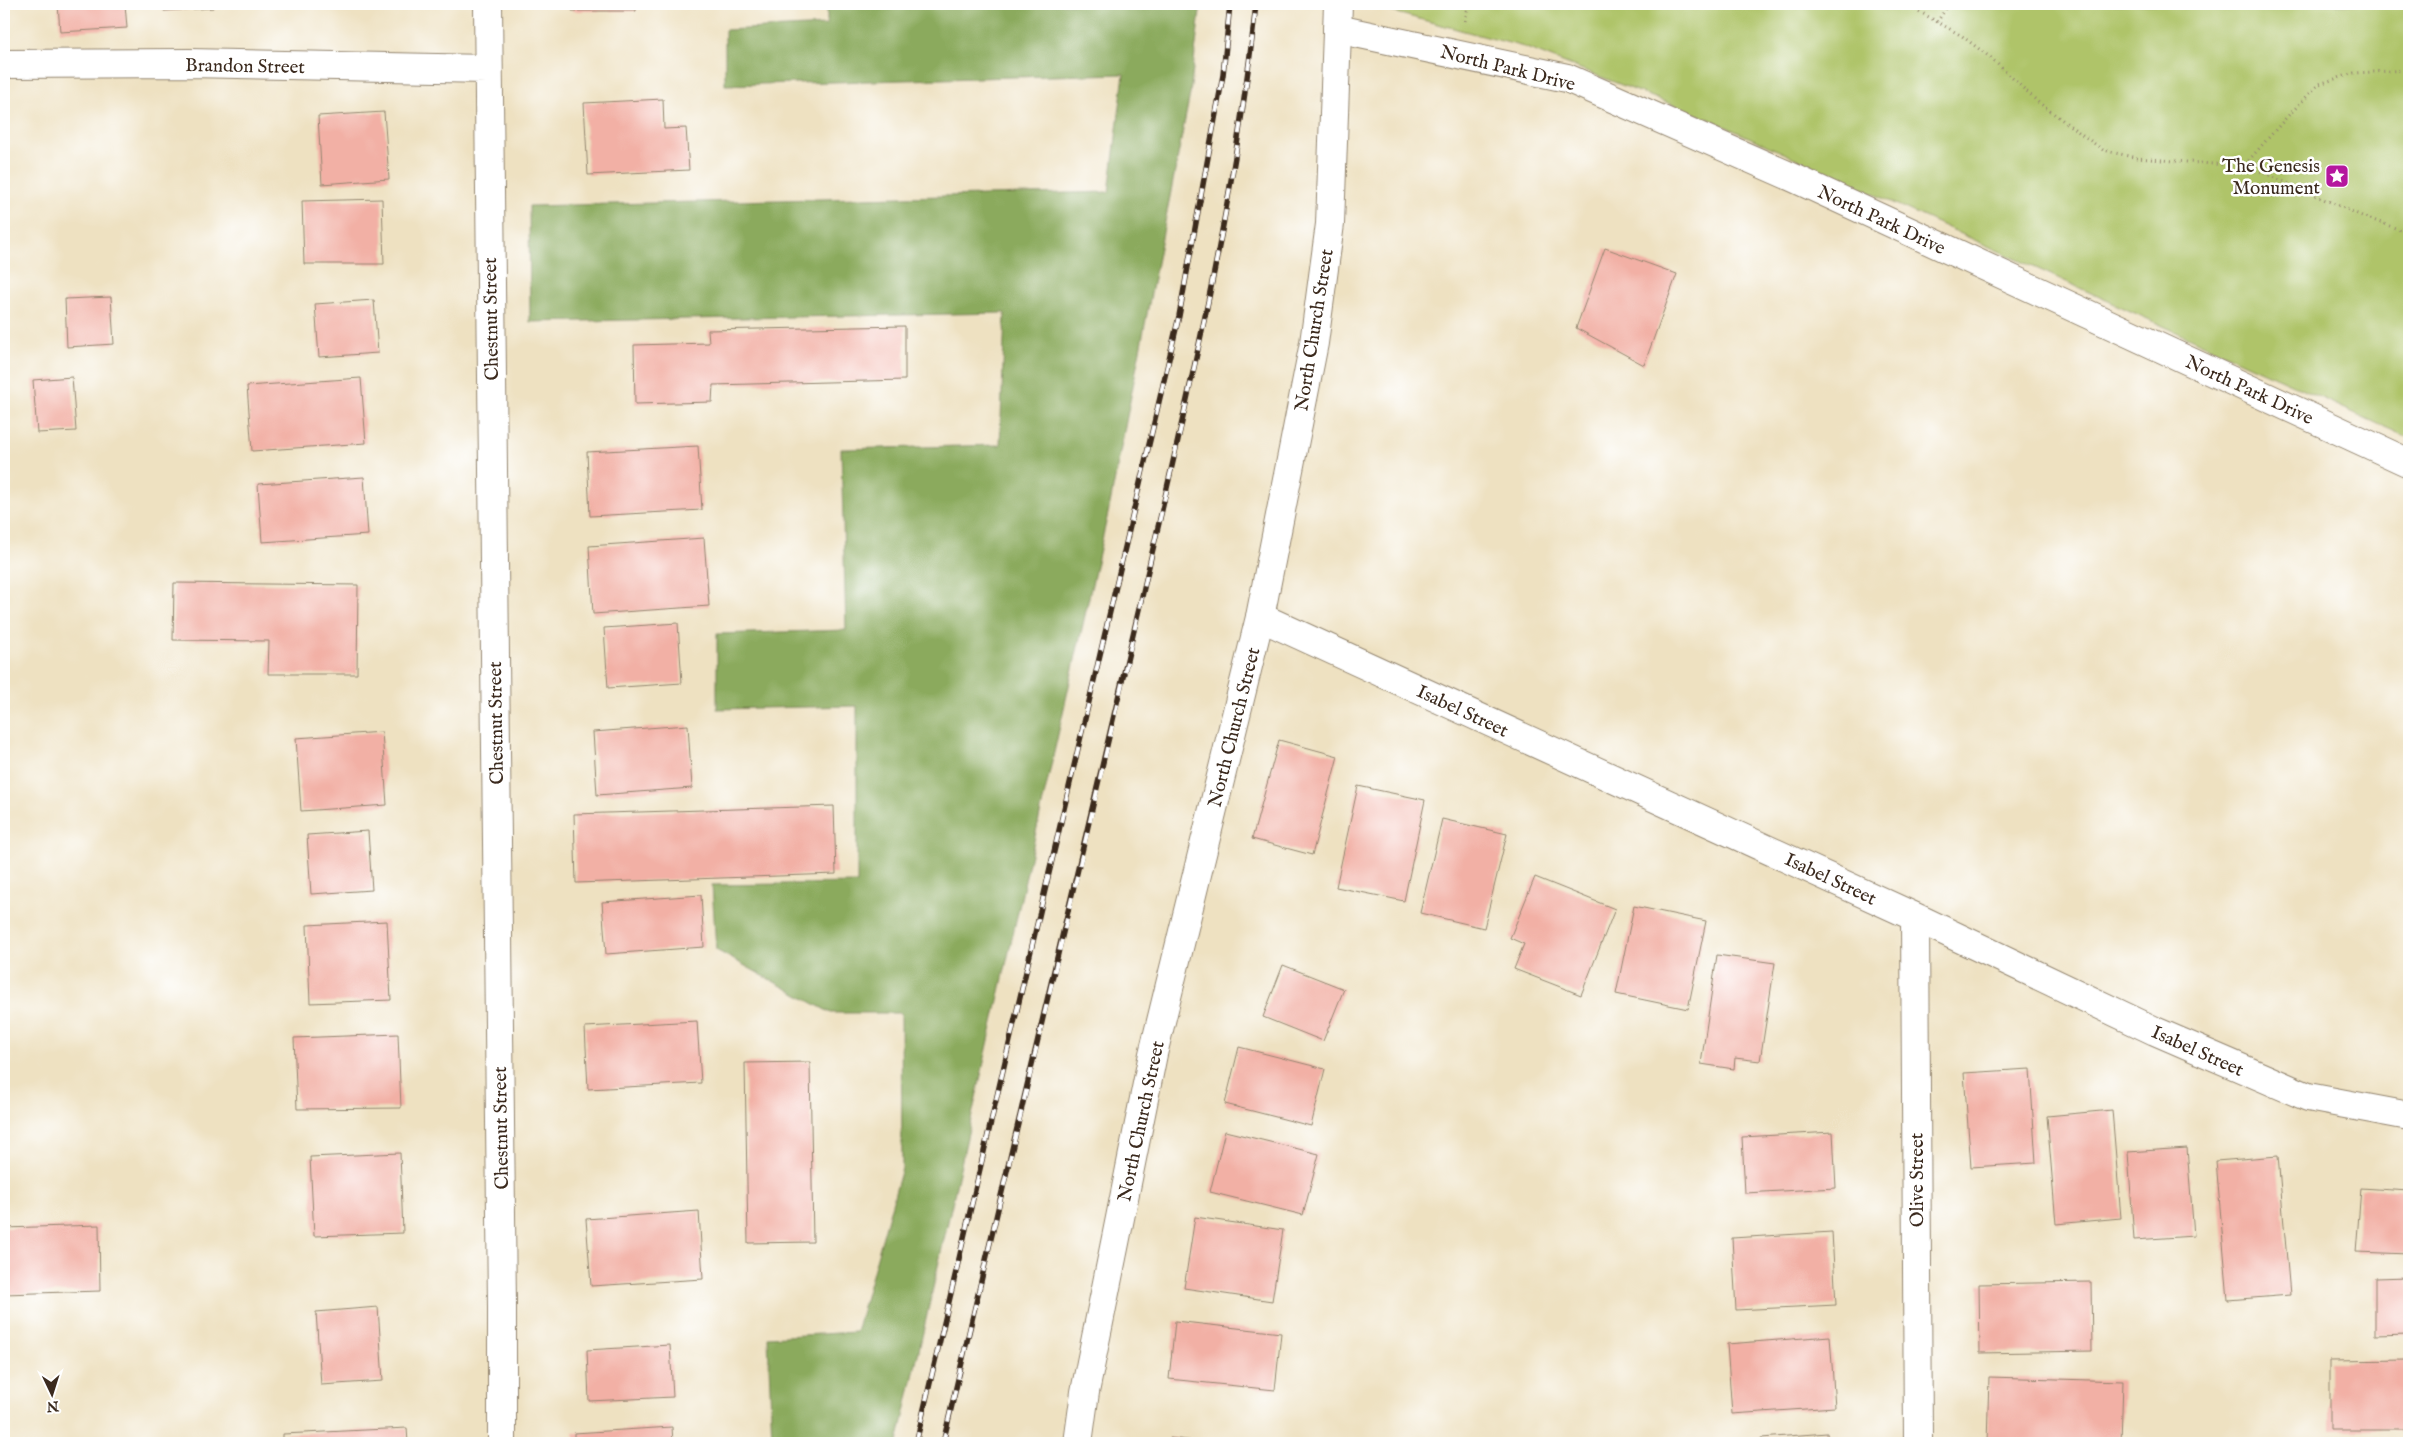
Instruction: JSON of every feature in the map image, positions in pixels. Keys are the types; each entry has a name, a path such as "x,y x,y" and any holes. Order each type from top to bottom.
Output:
{"street":[{"name":"Chestnut Street","path":"488,4 487,69 502,1443"},
{"name":"North Park Drive","path":"1338,16 1567,78 1794,178 2409,463"},
{"name":"North Church Street","path":"1078,1443 1085,1392 1153,1054 1260,617 1314,343 1330,224 1338,16"},
{"name":"Brandon Street","path":"4,64 189,63 487,69"},
{"name":"Isabel Street","path":"1260,617 1915,916 2155,1031 2308,1097 2409,1116"},
{"name":"Olive Street","path":"1915,916 1918,1443"}],"path":[{"path":"1906,4 1962,36 1991,58 2038,102 2103,150 2137,158 2242,168 2262,172 2362,216 2409,232"},
{"path":"1937,22 1949,4"},
{"path":"2242,168 2284,119 2319,84 2354,74 2409,70"}],"green space":[{"path":"827,4 1201,4 1190,94 1109,509 898,1443 772,1443 768,1337 856,1332 902,1168 901,1013 831,1013 716,950 712,885 857,883 857,706 717,709 717,634 846,630 841,449 1000,445 1005,313 530,322 529,206 1109,192 1124,74 725,85 725,30 827,25"},
{"path":"1374,4 2409,4 2409,438 1709,119 1524,47 1374,7"}],"building":[{"path":"58,4 125,4 127,28 60,32"},
{"path":"163,4 213,4 213,8 164,11"},
{"path":"572,4 636,4 636,11 572,11"},
{"path":"663,99 664,129 686,128 689,170 588,175 584,103"},
{"path":"384,112 389,179 322,184 318,116"},
{"path":"382,199 384,264 304,264 302,201"},
{"path":"1605,248 1677,274 1644,365 1576,328"},
{"path":"111,297 114,344 67,347 65,299"},
{"path":"374,300 378,353 319,357 315,304"},
{"path":"905,326 905,380 713,385 712,402 635,404 634,345 709,343 708,330"},
{"path":"72,377 76,431 37,433 33,380"},
{"path":"361,378 366,443 252,451 247,386"},
{"path":"698,446 702,510 590,516 587,452"},
{"path":"364,477 368,535 262,542 258,484"},
{"path":"704,538 709,606 593,614 589,546"},
{"path":"174,583 358,585 357,674 268,674 269,641 173,640"},
{"path":"678,623 682,683 608,688 604,628"},
{"path":"688,725 692,788 597,795 593,732"},
{"path":"382,732 387,805 301,811 296,738"},
{"path":"1279,740 1338,756 1312,855 1252,839"},
{"path":"1358,786 1425,800 1404,901 1336,887"},
{"path":"834,806 836,874 576,883 574,814"},
{"path":"1442,819 1507,834 1484,928 1420,913"},
{"path":"368,831 372,890 311,894 307,835"},
{"path":"1535,877 1615,909 1581,995 1514,969 1524,944 1510,938"},
{"path":"701,895 704,947 606,954 602,902"},
{"path":"1634,906 1706,921 1688,1009 1616,994"},
{"path":"387,921 391,1000 310,1003 307,925"},
{"path":"1717,955 1775,963 1760,1061 1735,1058 1734,1069 1701,1064"},
{"path":"1283,965 1344,989 1323,1041 1263,1017"},
{"path":"697,1021 701,1083 588,1089 585,1027"},
{"path":"398,1034 401,1108 297,1109 294,1038"},
{"path":"1239,1047 1325,1069 1311,1126 1225,1104"},
{"path":"810,1062 813,1242 748,1243 745,1063"},
{"path":"2030,1069 2036,1163 1971,1167 1964,1073"},
{"path":"2112,1110 2121,1218 2056,1224 2047,1116"},
{"path":"1225,1131 1319,1154 1303,1215 1210,1192"},
{"path":"1833,1132 1836,1188 1745,1193 1742,1137"},
{"path":"2187,1148 2194,1236 2134,1240 2128,1152"},
{"path":"400,1153 403,1233 314,1236 310,1157"},
{"path":"2278,1156 2290,1295 2228,1300 2216,1161"},
{"path":"2361,1188 2409,1191 2409,1254 2356,1252"},
{"path":"699,1211 703,1279 591,1286 586,1219"},
{"path":"1195,1217 1283,1230 1272,1301 1184,1288"},
{"path":"99,1225 100,1291 4,1294 4,1228"},
{"path":"1832,1232 1836,1305 1736,1310 1732,1238"},
{"path":"2409,1277 2409,1334 2375,1335 2375,1278"},
{"path":"2091,1282 2092,1351 1980,1353 1979,1284"},
{"path":"378,1307 383,1381 321,1385 316,1312"},
{"path":"1175,1321 1281,1333 1275,1390 1169,1379"},
{"path":"1830,1336 1835,1407 1732,1414 1727,1344"},
{"path":"670,1345 673,1397 589,1401 587,1350"},
{"path":"2409,1360 2409,1430 2330,1430 2330,1361"},
{"path":"1989,1377 2123,1381 2121,1443 1987,1443"},
{"path":"672,1427 673,1443 574,1443 574,1433"},
{"path":"407,1428 408,1443 283,1443 283,1434"},
{"path":"1827,1433 1828,1443 1761,1443 1761,1438"},
{"path":"1170,1438 1203,1442 1203,1443 1170,1443"}],"railway":[{"path":"916,1443 1179,316 1223,75 1230,4"},
{"path":"943,1443 1094,805 1193,373 1236,152 1256,4"}],"place":[{"name":"The Genesis Monument","path":"2337,176"}]}
